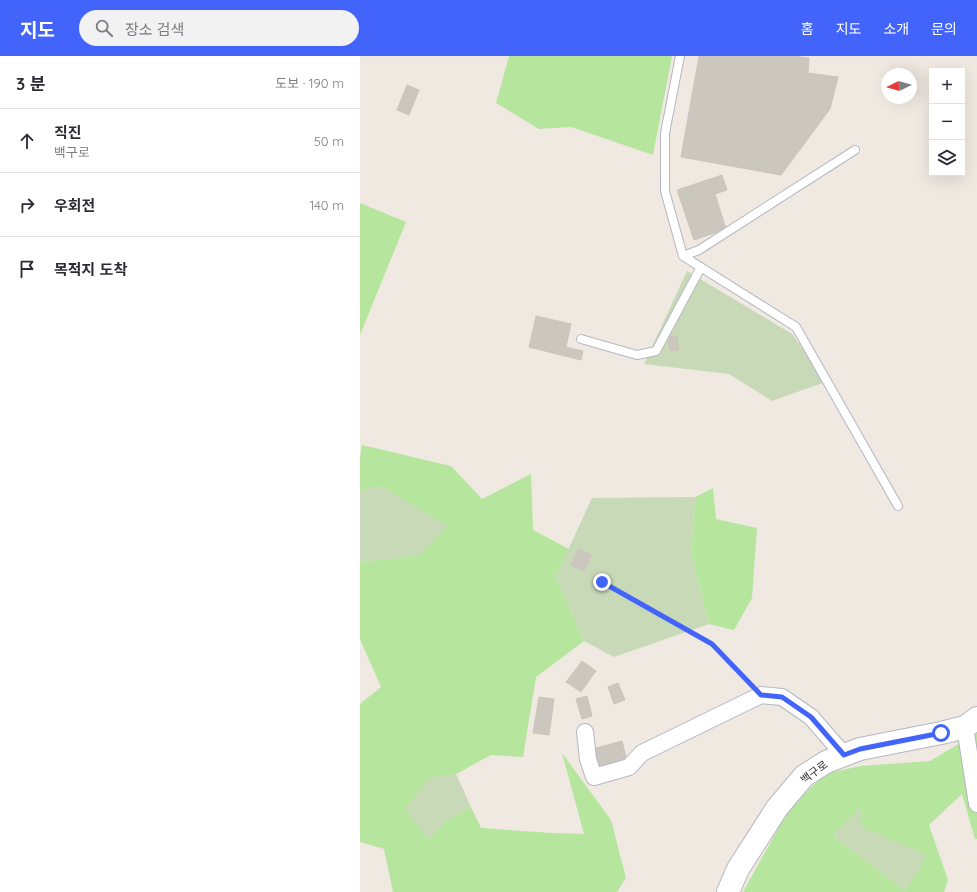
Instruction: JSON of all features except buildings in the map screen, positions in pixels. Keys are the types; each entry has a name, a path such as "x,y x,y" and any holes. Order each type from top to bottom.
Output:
{"street":[{"path":"585,732 588,759 594,777 629,767 642,753 761,695 782,697 811,717 844,755"},
{"path":"971,722 977,804"},
{"name":"백구로","path":"728,892 738,869 774,814 804,776 826,762 860,749 941,733 971,722"}],"lane":[{"path":"680,56 665,133 665,191 683,256 796,327 898,506"},
{"path":"683,256 699,250 855,150"},
{"path":"580,339 637,355 656,351 701,267"}],"path":[{"path":"602,582 712,644 761,695"}],"green space":[{"path":"509,56 672,56 653,155 571,127 539,129 496,103"},
{"path":"360,203 406,222 360,335"},
{"path":"687,271 792,334 825,382 772,401 729,374 644,364"},
{"path":"362,445 451,466 482,499 531,474 533,530 569,549 556,576 584,641 536,677 523,757 491,755 456,774 429,778 428,839 449,819 471,807 481,828 584,834 562,753 611,820 626,878 617,892 393,892 384,849 360,842 360,704 381,687 360,639 360,562 419,555 384,487 360,490 360,458"},
{"path":"384,487 447,526 419,555 360,562 360,490"},
{"path":"713,488 716,519 757,528 752,598 734,630 709,624 691,554 695,497"},
{"path":"695,497 691,554 709,624 614,657 584,641 556,576 592,498"},
{"path":"977,733 977,839 975,839 962,794 929,825 948,880 944,892 743,892 789,809 825,774 860,766 930,761","holes":["860,809 861,827 906,891 833,836"]},
{"path":"456,774 471,807 449,819 428,839 405,809 429,778"},
{"path":"861,808 861,827 927,855 906,891 833,836"}],"route":[{"path":"602,582 712,644 761,695 782,697 811,717 844,755 860,749 941,733"}]}
